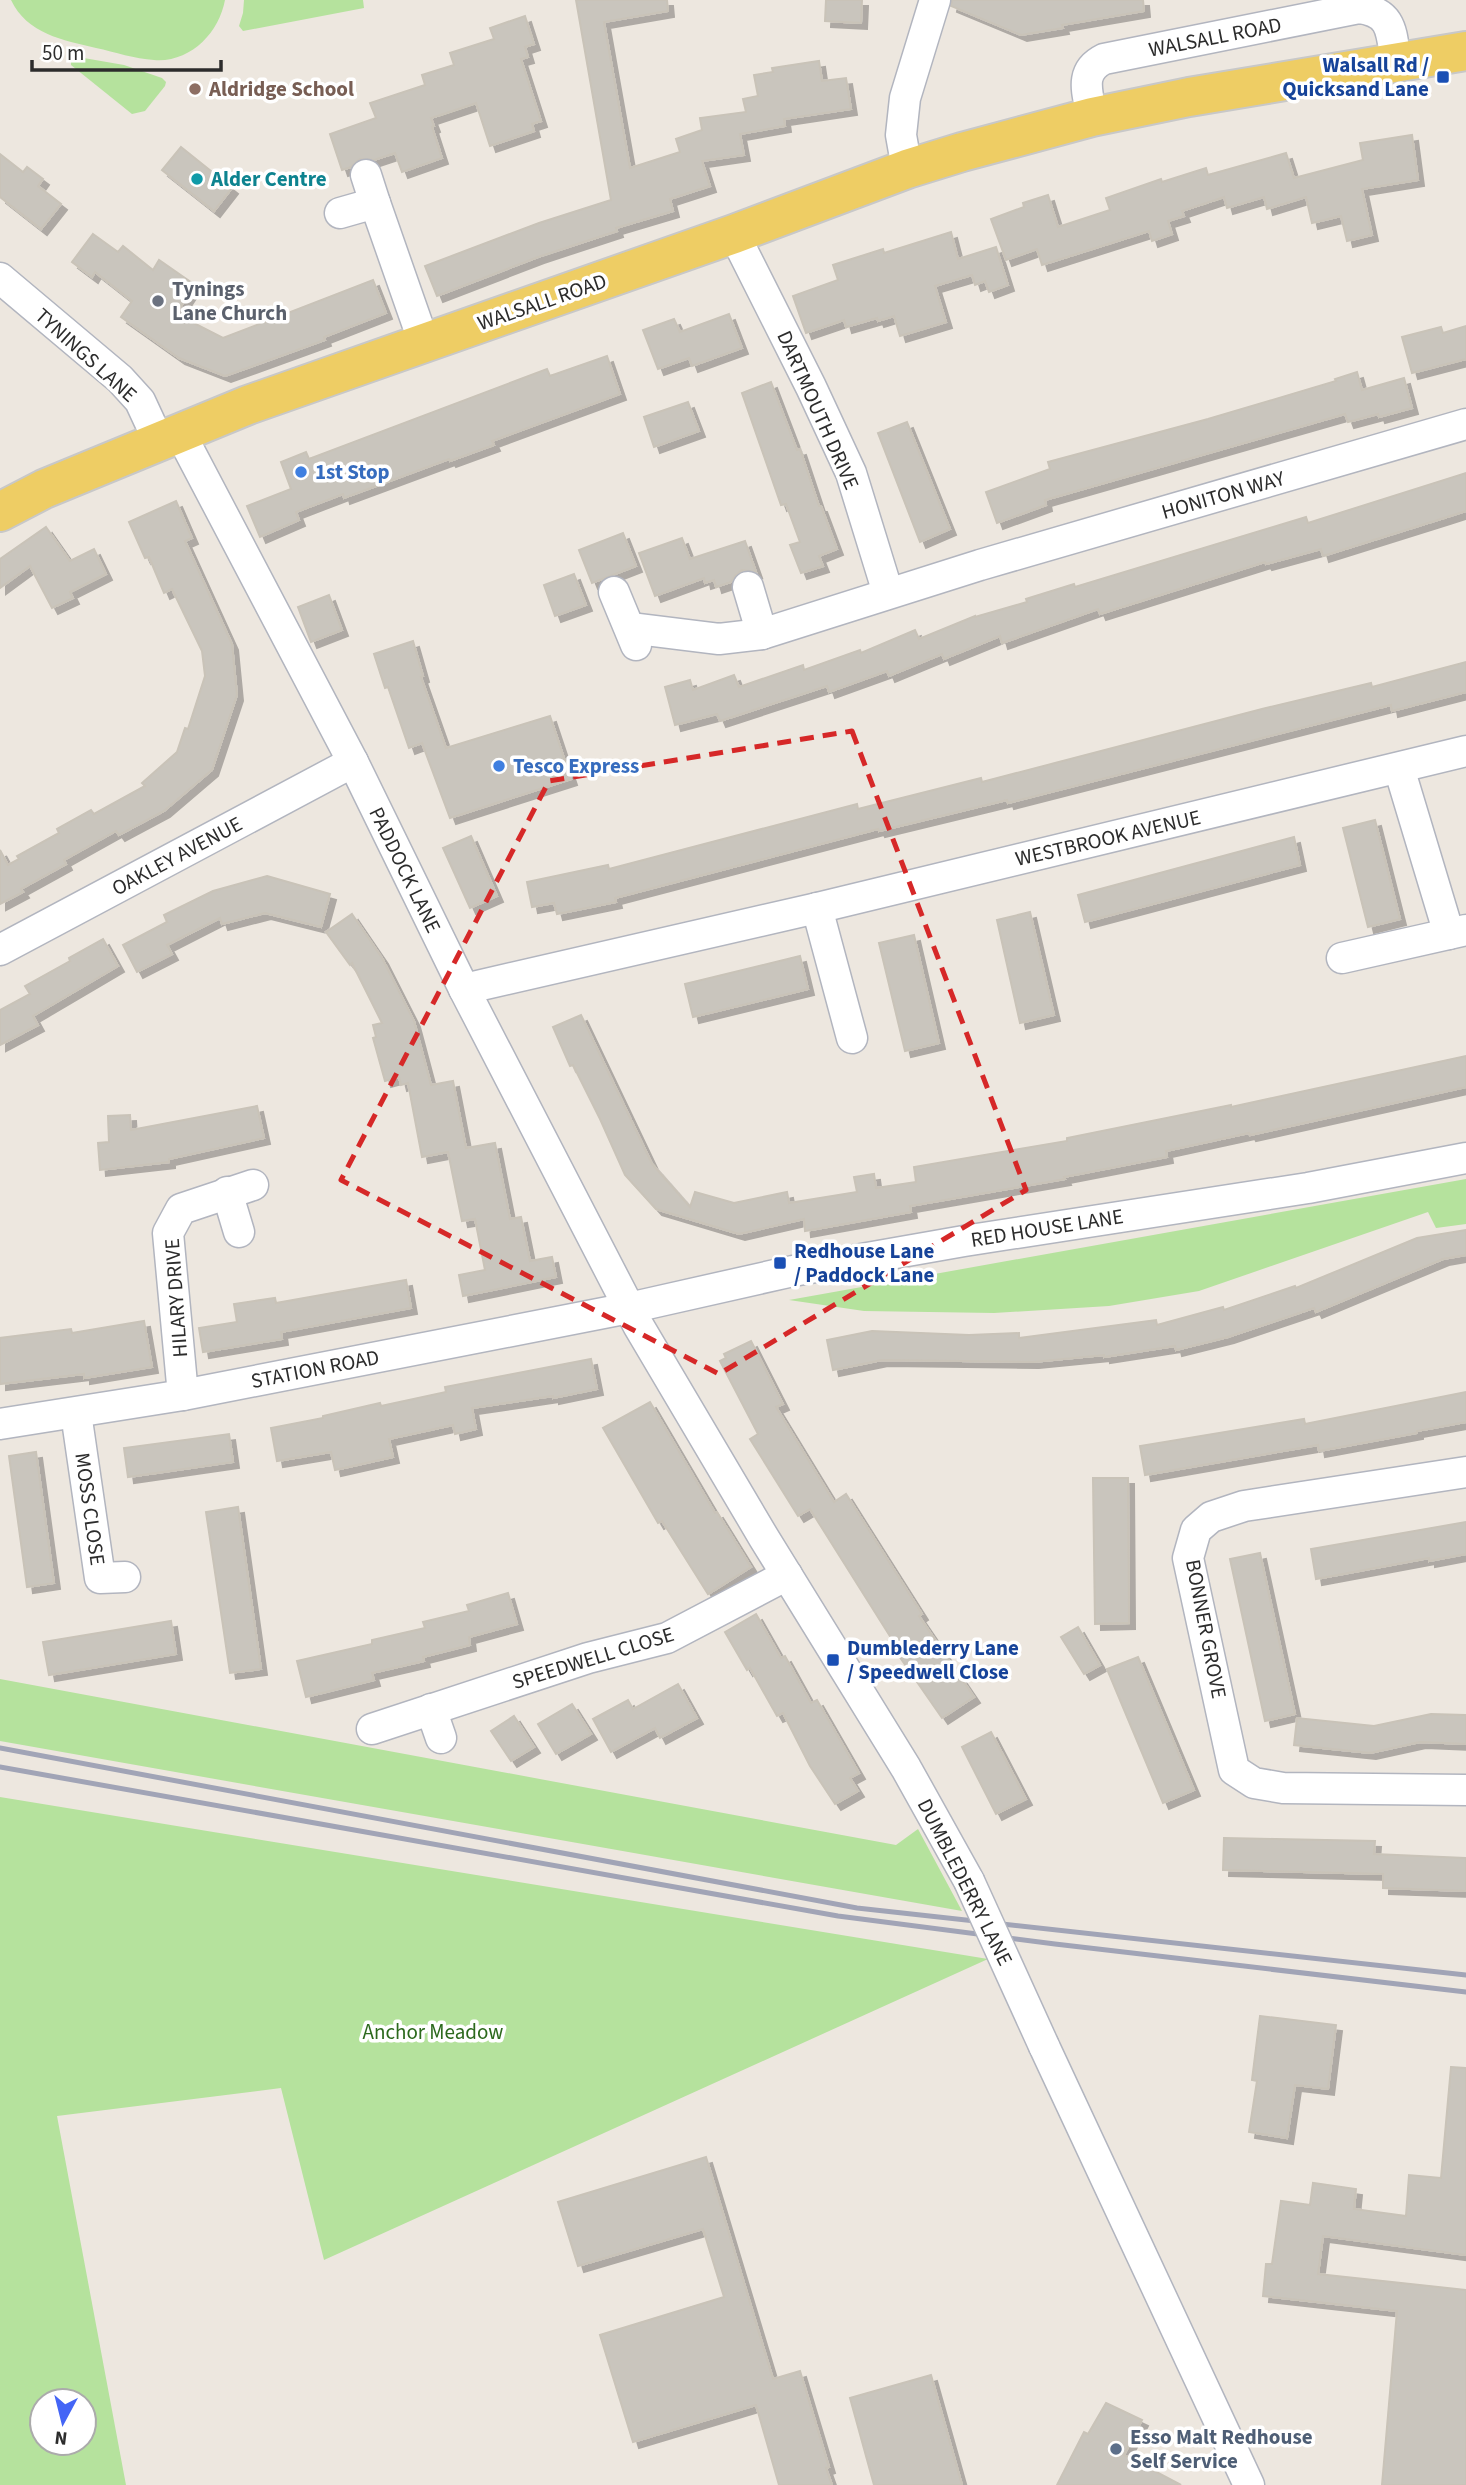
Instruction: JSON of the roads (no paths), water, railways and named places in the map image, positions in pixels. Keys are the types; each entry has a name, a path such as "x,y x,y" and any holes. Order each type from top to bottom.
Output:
{"main road":[{"name":"WALSALL ROAD","path":"0,512 44,489 248,405 734,234 906,169 1092,117 1189,97 1466,51"}],"street":[{"path":"906,169 901,135 905,98 934,0"},
{"name":"WALSALL ROAD","path":"1092,117 1086,88 1088,74 1094,64 1104,59 1359,8 1382,16 1390,26 1396,63"},
{"path":"340,213 371,189 424,343"},
{"name":"DARTMOUTH DRIVE","path":"734,234 811,387 850,473 888,593"},
{"name":"TYNINGS LANE","path":"0,278 120,379 169,437"},
{"name":"HONITON WAY","path":"614,592 633,637 719,639 762,634 888,593 977,555 1466,424"},
{"name":"PADDOCK LANE","path":"169,437 353,762 464,989 629,1308"},
{"path":"748,587 762,634"},
{"name":"WESTBROOK AVENUE","path":"464,989 817,908 1466,751"},
{"name":"OAKLEY AVENUE","path":"0,950 353,762"},
{"path":"1342,958 1458,932 1399,768"},
{"path":"817,908 852,1038"},
{"name":"RED HOUSE LANE","path":"629,1308 793,1271 964,1241 1308,1188 1466,1158"},
{"name":"HILARY DRIVE","path":"183,1395 169,1233 181,1209 240,1189 239,1232"},
{"name":"STATION ROAD","path":"0,1424 183,1395 629,1308"},
{"name":"DUMBLEDERRY LANE","path":"629,1308 787,1576 906,1768 969,1881 1249,2485"},
{"name":"MOSS CLOSE","path":"76,1413 100,1578 125,1577"},
{"name":"BONNER GROVE","path":"1466,1472 1244,1506 1211,1517 1196,1530 1188,1558 1234,1770 1254,1783 1283,1788 1466,1790"},
{"name":"SPEEDWELL CLOSE","path":"372,1729 588,1658 667,1638 787,1576"},
{"path":"430,1709 441,1738"}],"railway":[{"path":"0,1748 857,1908 1466,1975"},
{"path":"0,1767 838,1916 1466,1992"}],"place":[{"name":"Walsall Rd / Quicksand Lane","path":"1443,77"},
{"name":"Aldridge School","path":"195,89"},
{"name":"Alder Centre","path":"197,179"},
{"name":"Tynings Lane Church","path":"158,301"},
{"name":"1st Stop","path":"301,472"},
{"name":"Tesco Express","path":"499,766"},
{"name":"Redhouse Lane / Paddock Lane","path":"780,1263"},
{"name":"Dumblederry Lane / Speedwell Close","path":"833,1660"},
{"name":"Esso Malt Redhouse Self Service","path":"1116,2449"}],"park label":[{"name":"Anchor Meadow","path":"433,2032"}]}
